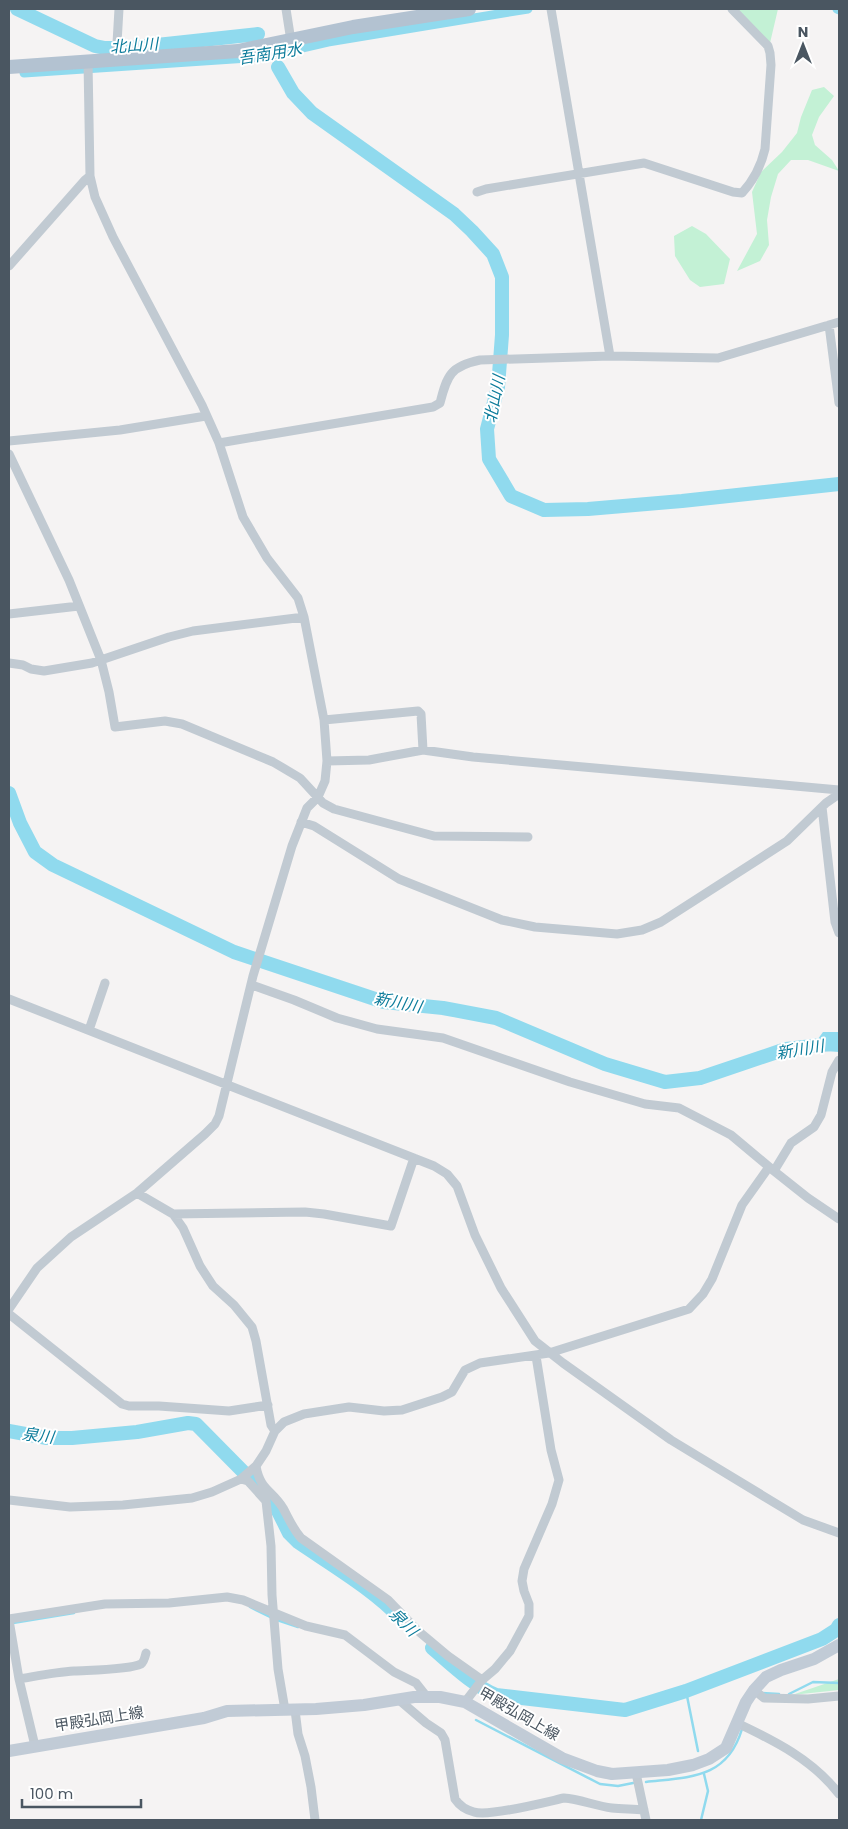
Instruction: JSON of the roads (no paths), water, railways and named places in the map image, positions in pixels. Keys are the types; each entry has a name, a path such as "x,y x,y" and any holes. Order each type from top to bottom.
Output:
{"main road":[{"path":"9,67 87,67 116,56 238,50 291,41 353,27 469,9"},
{"name":"甲殿弘岡上線","path":"9,1751 204,1718 227,1711 290,1710 364,1705 398,1699 440,1697 465,1702 562,1758 576,1764 612,1774 636,1773 694,1765 709,1759 726,1748 742,1725 746,1702 759,1694 766,1677 814,1659 839,1644"}],"street":[{"path":"116,56 119,9"},
{"path":"286,9 291,41"},
{"path":"551,9 610,356"},
{"path":"477,192 644,164 742,193 756,175 764,156 772,65 768,46 732,9"},
{"path":"9,1309 37,1268 71,1236 137,1193 205,1134 219,1116 253,981 292,846 307,808 318,797 324,781 327,761 324,720 304,617 298,598 267,558 243,517 219,443 192,386 100,211 90,176 87,67"},
{"path":"9,266 52,215 90,176"},
{"path":"219,443 433,407 440,403 443,390 454,370 464,363 480,360 610,356 718,358 839,322"},
{"path":"828,325 839,403"},
{"path":"9,441 120,430 206,416"},
{"path":"9,454 69,580 101,660 110,692 115,727 165,721 182,724 274,762 300,778 323,803 334,809 434,836 528,837"},
{"path":"9,614 79,606"},
{"path":"9,663 44,671 92,663 168,637 193,631 304,617"},
{"path":"324,720 418,711 421,714 423,750"},
{"path":"327,761 369,760 423,750 473,757 839,790"},
{"path":"301,822 314,826 399,878 502,920 535,926 617,934 642,930 661,922 787,841 822,806 839,794"},
{"path":"822,806 835,922 839,933"},
{"path":"253,981 337,1018 377,1029 442,1038 570,1082 645,1104 679,1108 731,1135 808,1198 839,1219"},
{"path":"89,1030 105,983"},
{"path":"9,999 414,1158 434,1166 447,1174 456,1186 475,1235 501,1288 535,1341 671,1440 803,1520 839,1533"},
{"path":"9,1500 70,1507 192,1498 212,1492 248,1473 266,1451 275,1431 284,1422 297,1417 349,1407 384,1411 402,1410 452,1392 465,1370 480,1363 549,1353 689,1308 703,1294 712,1279 742,1205 772,1169 790,1143 814,1127 821,1115 832,1072 839,1060"},
{"path":"173,1214 305,1212 391,1226 414,1158"},
{"path":"137,1193 173,1214 183,1228 200,1266 213,1286 234,1305 252,1327 271,1425 275,1431"},
{"path":"9,1314 122,1404 129,1406 229,1411 268,1405"},
{"path":"465,1702 510,1651 529,1616 529,1604 522,1581 524,1568 552,1504 559,1480 551,1450 536,1356"},
{"path":"248,1473 258,1477 262,1485 274,1496 292,1528 301,1538 388,1600 417,1630 479,1684"},
{"path":"248,1473 248,1481 266,1501 272,1546 272,1595 278,1669 305,1756 316,1820"},
{"path":"35,1746 19,1679 9,1623 105,1604 168,1602 227,1597 243,1600 274,1618 345,1636 394,1672 416,1684 427,1697"},
{"path":"19,1679 72,1671 106,1670 141,1664 146,1653"},
{"path":"759,1694 808,1698 839,1696"},
{"path":"398,1699 441,1733 445,1740 454,1799 460,1805 475,1813 490,1813 564,1798 613,1808 644,1810"},
{"path":"742,1725 788,1749 814,1767 839,1794"},
{"path":"636,1773 646,1820"}],"water":[{"path":"823,1032 839,1032 839,1052 810,1050"}],"waterway":[{"name":"北山川","path":"17,9 95,46 105,48 129,48 258,34"},
{"name":"吾南用水","path":"24,73 263,57 328,42 528,9"},
{"name":"北山川","path":"278,67 293,93 312,113 454,214 493,254 502,277 502,335 498,387 487,429 489,459 511,496 544,510 588,509 839,484"},
{"name":"新川川","path":"9,793 20,823 35,852 53,865 234,952 384,1002 443,1008 496,1018 605,1064 665,1082 700,1078 786,1049 839,1043"},
{"name":"泉川","path":"9,1431 47,1438 72,1438 137,1432 188,1423 196,1424 274,1503 289,1533 298,1542 366,1588 402,1620"},
{"path":"250,1607 272,1618"},
{"path":"13,1623 74,1613"},
{"path":"277,1620 298,1627"},
{"name":"泉川","path":"432,1648 470,1680 496,1695 625,1710 686,1691 822,1639 836,1630 839,1625"},
{"path":"789,1694 813,1682 839,1683"},
{"path":"686,1691 698,1751"},
{"path":"762,1693 779,1694"},
{"path":"476,1720 600,1784 618,1786 633,1783"},
{"path":"646,1782 692,1776 717,1766 727,1758 742,1729"},
{"path":"701,1820 708,1791 704,1774"}]}
